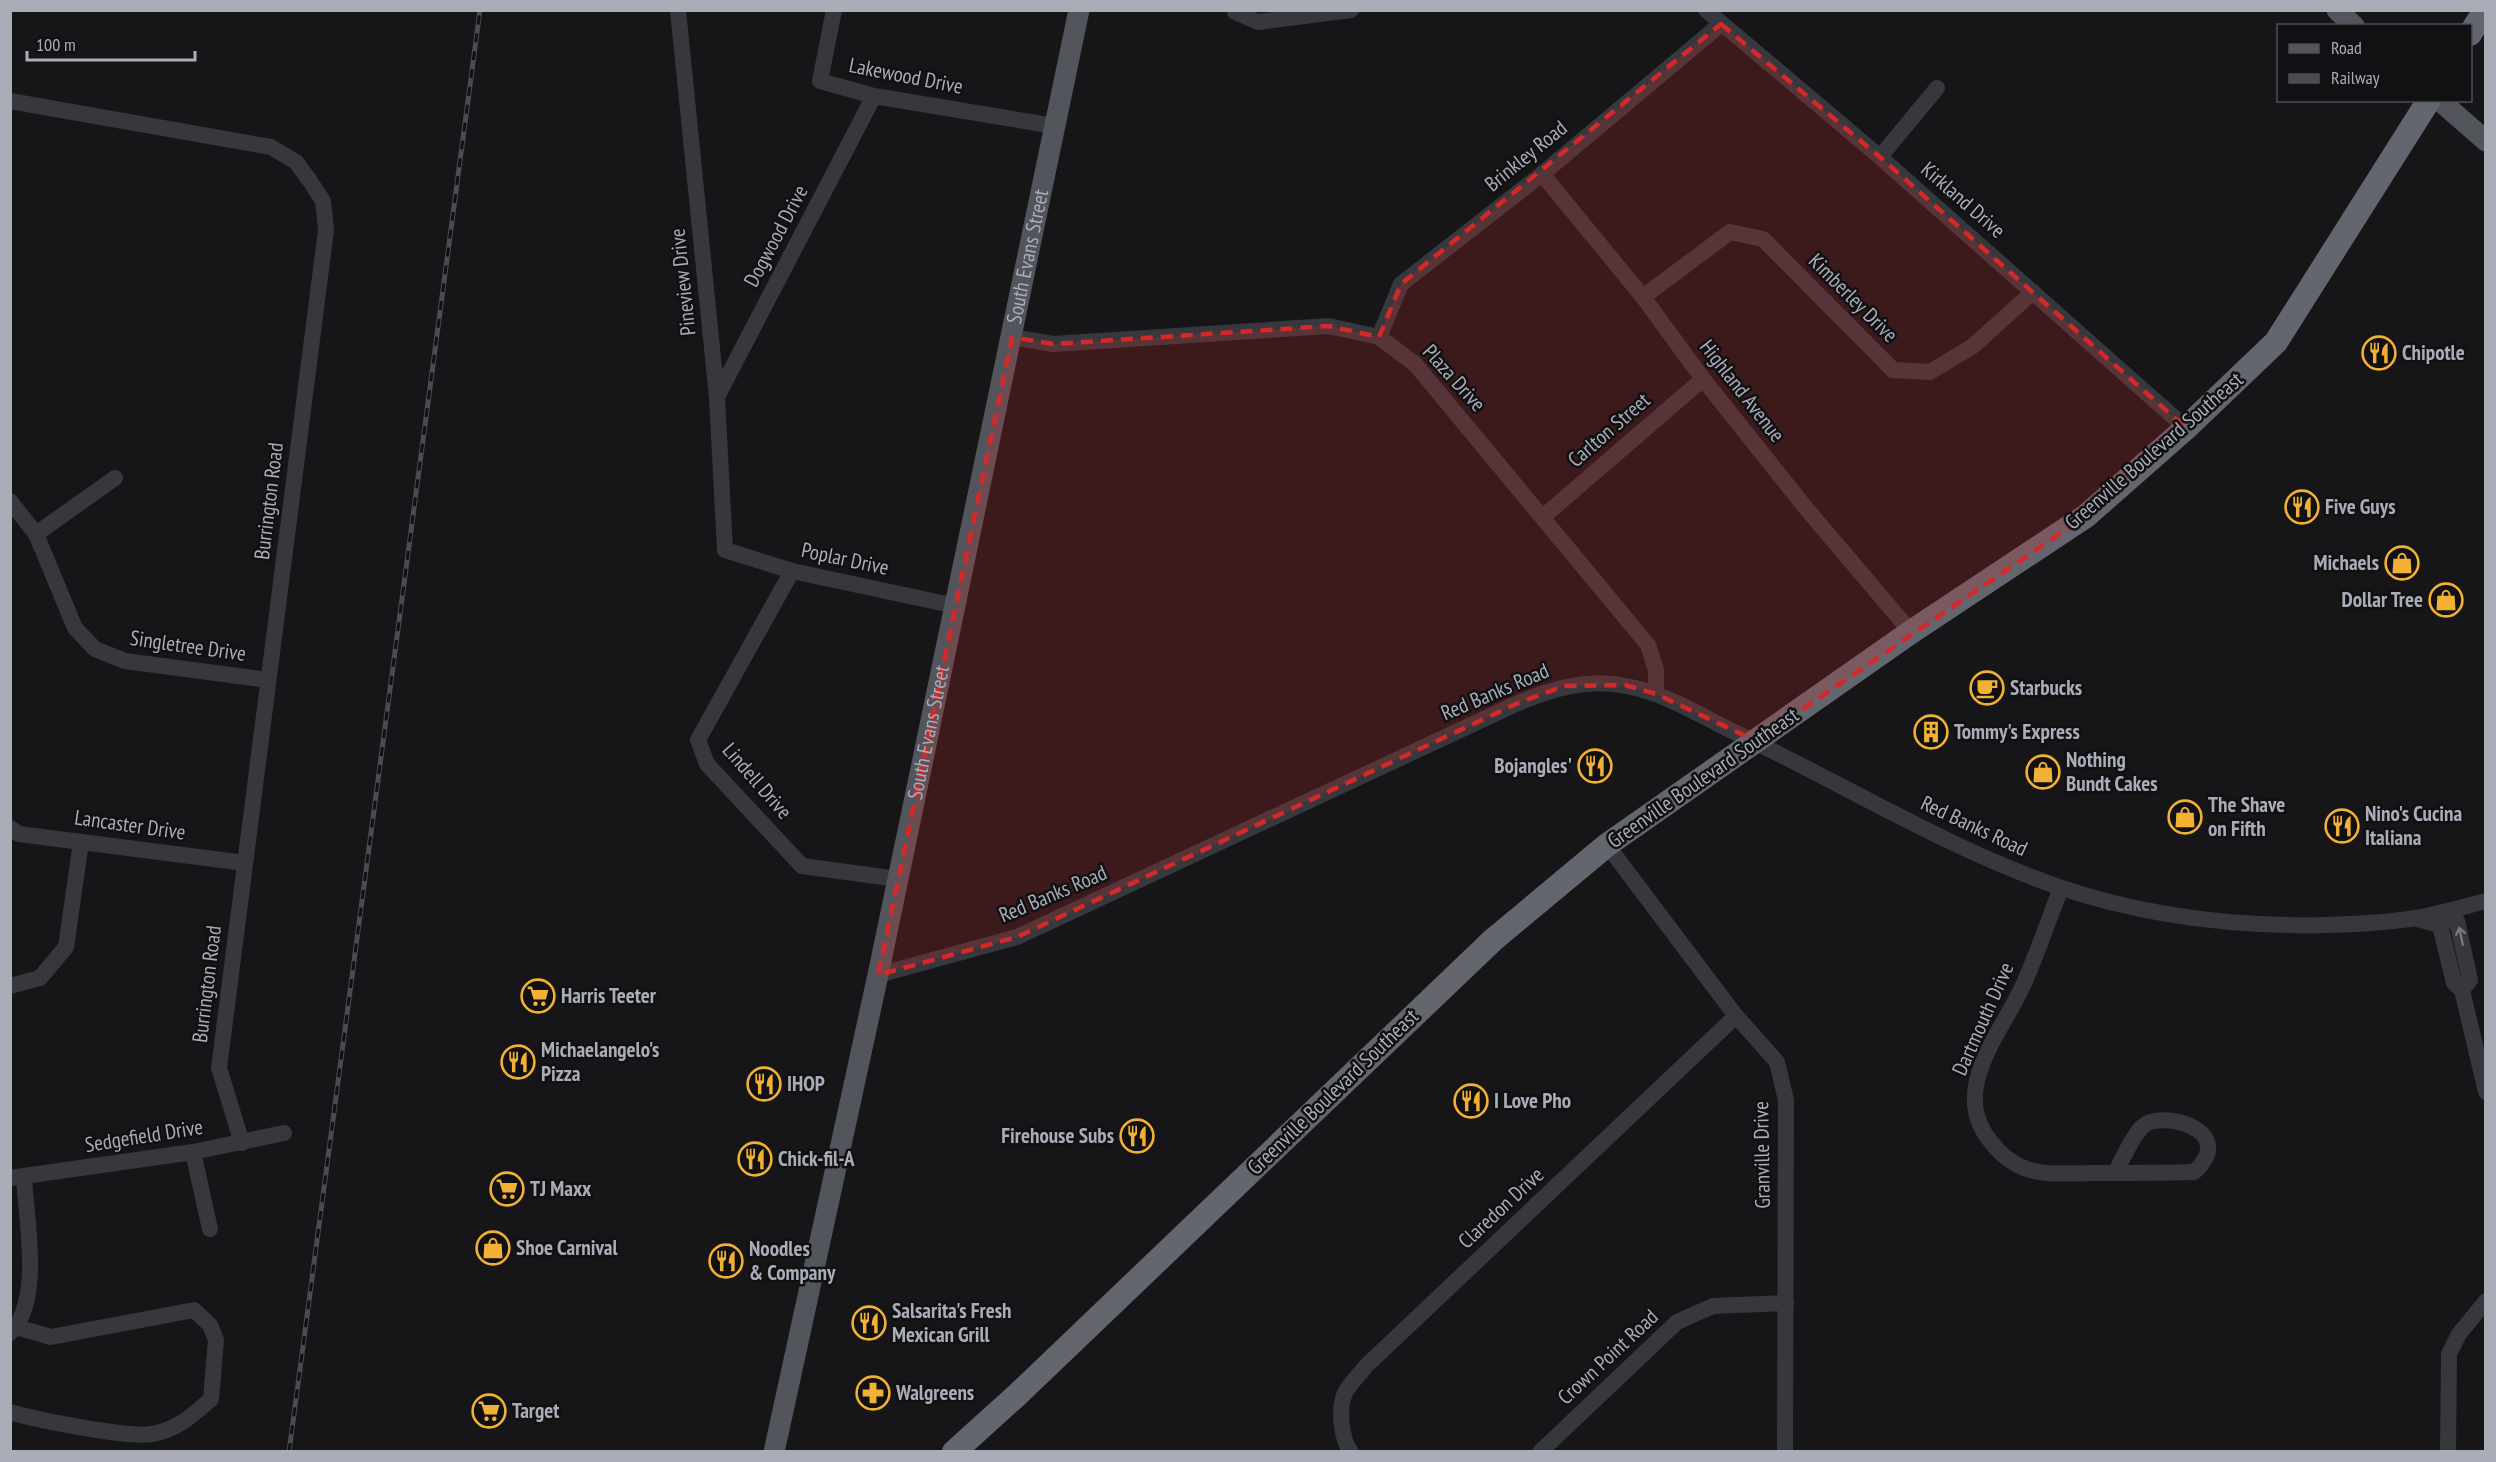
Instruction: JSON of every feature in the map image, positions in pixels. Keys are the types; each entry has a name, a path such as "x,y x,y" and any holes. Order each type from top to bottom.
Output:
{"highway":[{"path":"2472,31 2485,10"},
{"name":"Greenville Boulevard Southeast","path":"954,1452 1016,1396 1493,940 1607,844 1911,632 2086,516 2186,428 2276,342 2428,102"}],"main road":[{"name":"South Evans Street","path":"774,1452 878,975 1079,10"},
{"path":"2337,10 2352,24"},
{"path":"2441,102 2486,141"}],"street":[{"name":"Pineview Drive","path":"678,10 717,398 725,550"},
{"name":"Lakewood Drive","path":"834,10 820,81 874,96 1055,126"},
{"path":"1235,12 1258,22 1291,15 1351,10"},
{"name":"Kirkland Drive","path":"1706,10 1880,157 2186,428"},
{"name":"Brinkley Road","path":"1379,337 1401,285 1542,174 1721,24"},
{"path":"1880,157 1938,88"},
{"name":"Dogwood Drive","path":"717,398 874,96"},
{"name":"Burrington Road","path":"10,101 271,147 296,162 323,201 326,230 219,1068 242,1143"},
{"name":"Highland Avenue","path":"1542,174 1643,297 1703,379 1805,507 1911,632"},
{"name":"Kimberley Drive","path":"1643,297 1730,232 1763,239 1893,370 1930,372 1973,346 2033,292"},
{"name":"Plaza Drive","path":"1012,337 1053,344 1329,326 1379,337 1416,364 1544,516 1648,645 1656,670 1656,694"},
{"name":"Carlton Street","path":"1544,516 1703,379"},
{"path":"36,534 115,478"},
{"name":"Singletree Drive","path":"10,501 36,534 75,628 96,649 125,661 268,680"},
{"name":"Poplar Drive","path":"725,550 792,571 956,606"},
{"name":"Lindell Drive","path":"792,571 698,740 707,764 802,866 898,879"},
{"name":"Red Banks Road","path":"878,975 1017,937 1538,695 1564,686 1591,684 1624,685 1656,694 1756,741 1959,845 2061,888 2143,910 2205,921 2265,926 2371,923 2416,918 2486,901"},
{"name":"Lancaster Drive","path":"10,828 19,834 245,863"},
{"path":"10,986 40,978 66,947 81,842"},
{"name":"Granville Drive","path":"1607,844 1736,1016 1776,1062 1786,1100 1785,1452"},
{"name":"Dartmouth Drive","path":"2061,888 2025,983 1977,1079 1973,1098 1976,1116 1983,1133 2007,1159 2026,1169 2050,1173 2115,1173 2194,1172 2205,1159 2208,1151 2206,1140 2202,1132 2191,1125 2150,1123 2142,1127 2115,1173"},
{"path":"2416,918 2457,921 2470,980 2462,990 2486,1092"},
{"name":"Claredon Drive","path":"1352,1452 1345,1444 1342,1417 1345,1393 1366,1366 1736,1016"},
{"name":"Sedgefield Drive","path":"17,1178 193,1152 284,1133"},
{"path":"193,1152 210,1229"},
{"path":"10,1412 130,1434 152,1434 182,1424 211,1399 216,1340 210,1325 194,1310 51,1337 13,1330 27,1304 29,1282 17,1178"},
{"path":"2448,1452 2450,1354 2459,1334 2486,1301"},
{"name":"Crown Point Road","path":"1540,1452 1677,1322 1713,1306 1786,1303"}],"highlighted area":[{"path":"1721,24 1880,157 2186,428 2086,516 1756,741 1656,694 1625,685 1564,686 1516,704 1017,937 878,975 1012,337 1053,344 1329,326 1379,337 1401,284"}],"railway":[{"path":"289,1452 480,10"}],"place":[{"name":"Chipotle","path":"2379,353"},
{"name":"Five Guys","path":"2302,507"},
{"name":"Michaels","path":"2402,563"},
{"name":"Dollar Tree","path":"2446,600"},
{"name":"Starbucks","path":"1987,688"},
{"name":"Tommy's Express","path":"1931,732"},
{"name":"Bojangles'","path":"1595,766"},
{"name":"Nothing Bundt Cakes","path":"2043,772"},
{"name":"The Shave on Fifth","path":"2185,817"},
{"name":"Nino's Cucina Italiana","path":"2342,826"},
{"name":"Harris Teeter","path":"538,996"},
{"name":"Michaelangelo's Pizza","path":"518,1062"},
{"name":"IHOP","path":"764,1084"},
{"name":"I Love Pho","path":"1471,1101"},
{"name":"Firehouse Subs","path":"1137,1136"},
{"name":"Chick-fil-A","path":"755,1159"},
{"name":"TJ Maxx","path":"507,1189"},
{"name":"Shoe Carnival","path":"493,1248"},
{"name":"Noodles & Company","path":"726,1261"},
{"name":"Salsarita's Fresh Mexican Grill","path":"869,1323"},
{"name":"Walgreens","path":"873,1393"},
{"name":"Target","path":"489,1411"}]}
